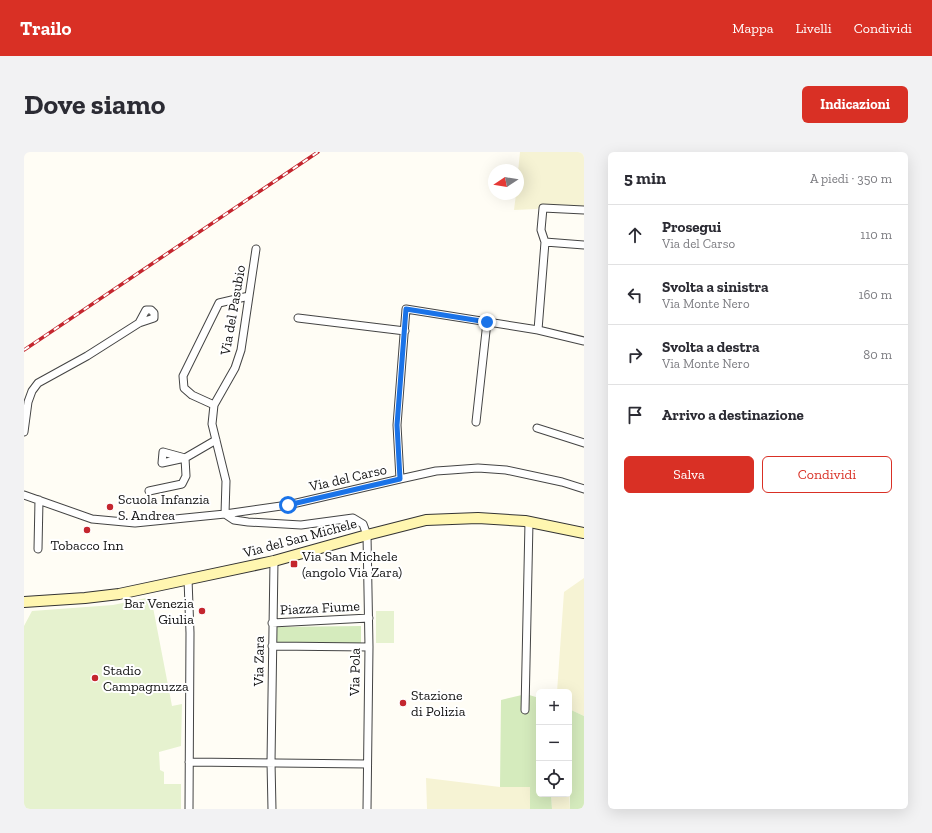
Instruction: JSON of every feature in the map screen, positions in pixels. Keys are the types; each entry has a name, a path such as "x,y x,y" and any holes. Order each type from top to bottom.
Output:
{"main road":[{"name":"Via del San Michele","path":"24,602 119,594 274,561 426,520 478,518 529,522 584,532"}],"street":[{"path":"538,330 545,242 541,230 543,208 584,210"},
{"path":"545,242 584,245"},
{"name":"Via del Pasubio","path":"225,514 226,481 212,424 214,405 235,368 239,356 250,296 256,249"},
{"path":"214,405 192,395 184,388 183,376 219,303 250,296"},
{"path":"400,479 397,425 406,309 538,330 584,341"},
{"path":"298,318 405,331"},
{"path":"476,422 487,322"},
{"path":"24,432 28,402 32,391 38,383 87,356 139,323"},
{"path":"537,428 584,442"},
{"path":"149,491 182,484 186,476 185,458 216,440"},
{"name":"Via del Carso","path":"24,495 92,518 135,524 288,505 436,471 478,468 506,470 562,482 584,489"},
{"path":"38,549 41,500"},
{"path":"225,514 234,520 301,525 354,518 363,524 366,535"},
{"path":"525,710 529,522"},
{"name":"Via Pola","path":"366,535 369,647 366,764 367,809"},
{"name":"Via Zara","path":"272,809 272,623 274,561"},
{"path":"188,579 190,633 189,809"},
{"name":"Piazza Fiume","path":"272,623 368,618"},
{"path":"272,646 369,647"},
{"path":"189,762 366,764"}],"shaded area":[{"path":"520,152 584,152 584,208 541,206 537,209 514,210 515,200 524,200 524,164 519,164"},
{"path":"584,578 584,716 572,710 572,689 557,689 564,592"},
{"path":"426,778 500,787 530,787 530,809 427,809"},
{"path":"551,797 569,797 570,809 552,809"}],"green space":[{"path":"151,597 172,706 182,704 181,746 159,752 160,770 164,772 164,784 181,784 181,809 24,809 24,626 32,611 113,605"},
{"path":"376,611 394,611 394,643 376,643"},
{"path":"361,626 361,645 275,642 276,627"},
{"path":"526,694 536,697 536,797 551,797 552,809 530,809 530,787 500,787 501,700"},
{"path":"572,710 584,716 584,809 570,809 570,797 572,797"}],"railway":[{"path":"24,350 318,152"}],"place":[{"name":"Scuola Infanzia S. Andrea","path":"110,507"},
{"name":"Tobacco Inn","path":"87,530"},
{"name":"Via San Michele (angolo Via Zara)","path":"294,564"},
{"name":"Bar Venezia Giulia","path":"202,611"},
{"name":"Stadio Campagnuzza","path":"95,678"},
{"name":"Stazione di Polizia","path":"403,703"}],"route":[{"path":"288,505 400,479 397,425 406,309 487,322"}]}
